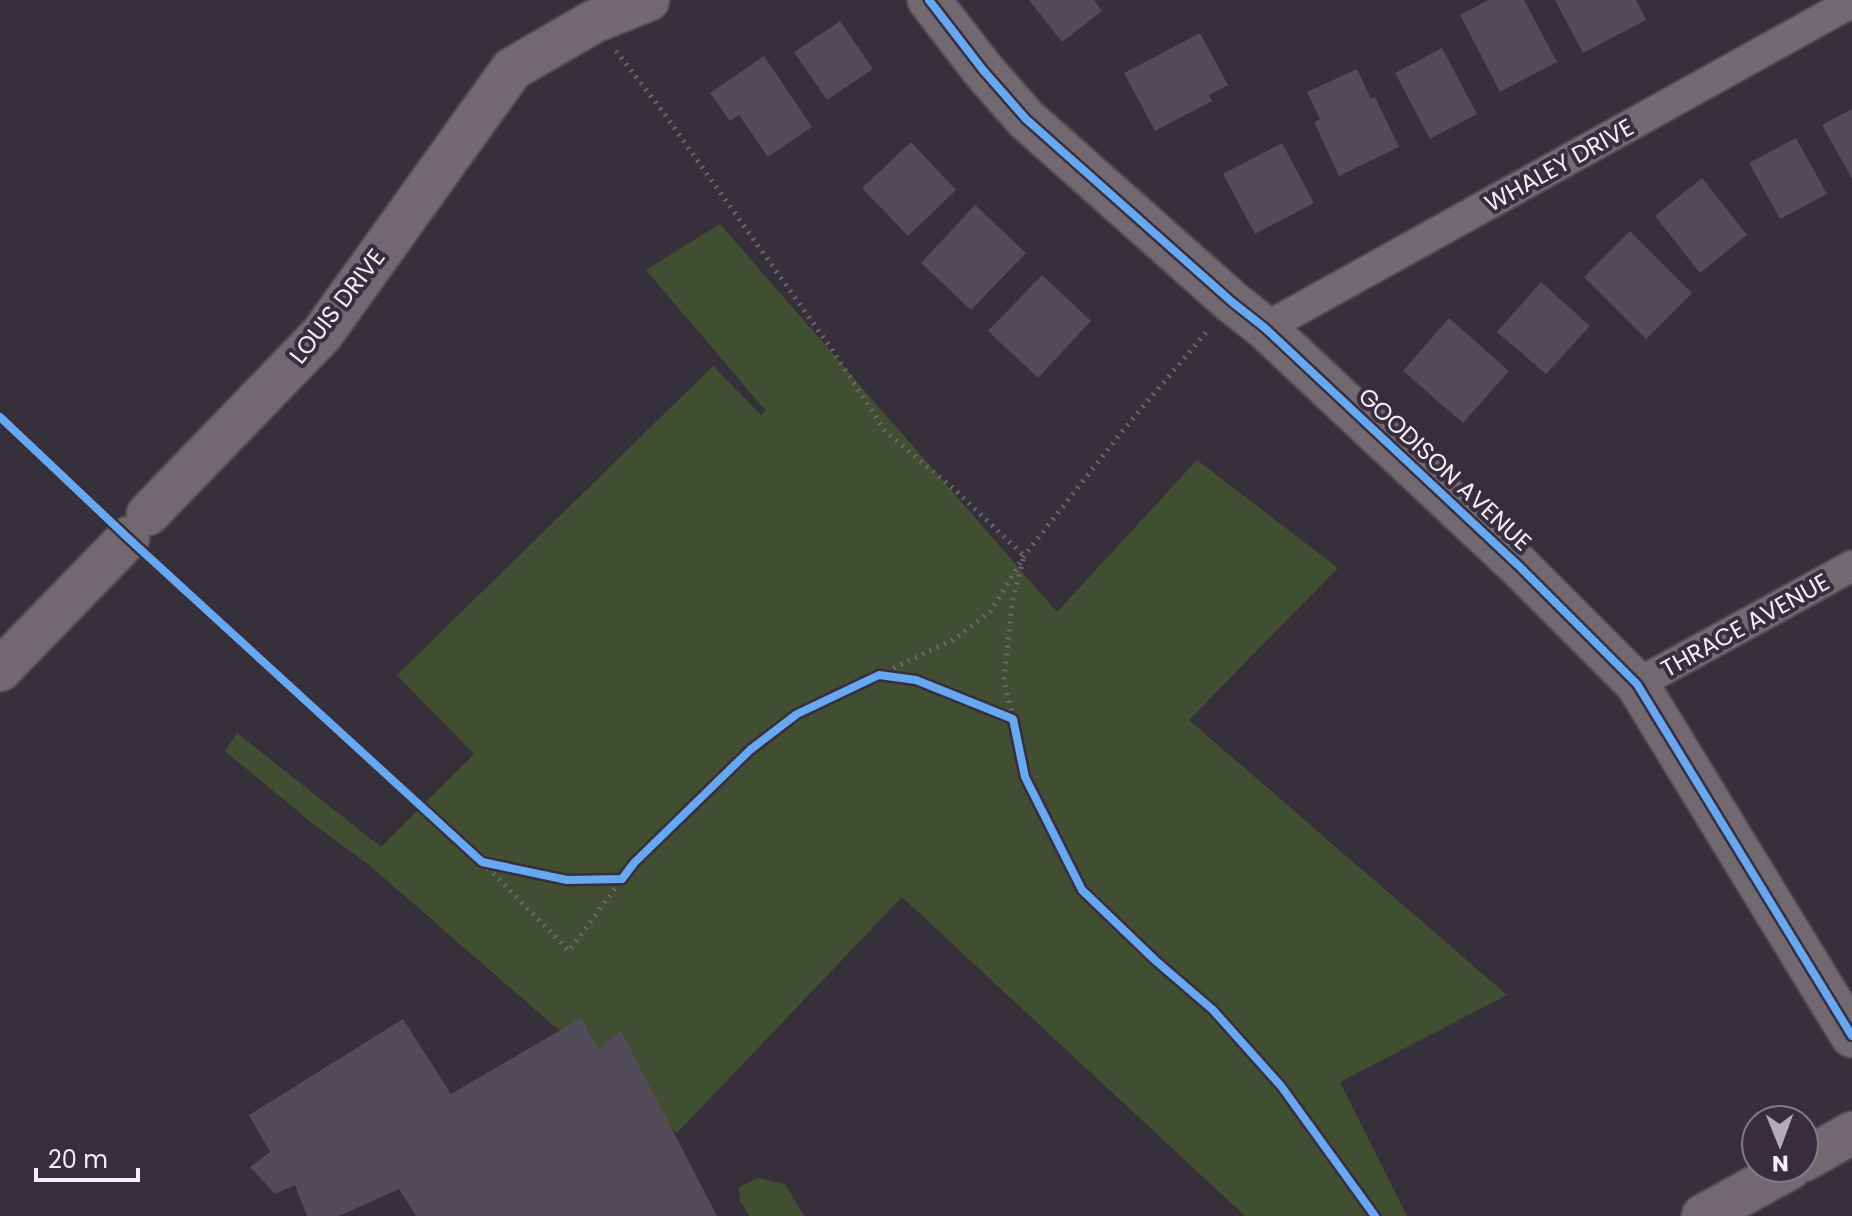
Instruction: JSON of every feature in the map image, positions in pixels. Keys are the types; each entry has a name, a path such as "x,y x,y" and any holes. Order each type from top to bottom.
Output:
{"street":[{"name":"LOUIS DRIVE","path":"0,670 322,334 512,69 593,22 648,0"},
{"name":"GOODISON AVENUE","path":"929,0 1026,119 1265,328 1520,567 1637,684 1852,1036"},
{"name":"WHALEY DRIVE","path":"1265,328 1852,2"},
{"name":"THRACE AVENUE","path":"1637,684 1852,566"},
{"path":"1820,1151 1852,1133"},
{"path":"1703,1216 1761,1184"}],"path":[{"path":"593,22 660,108 833,351 884,430 956,491 1024,556"},
{"path":"866,681 953,640 991,611 1024,556 1124,429 1232,302"},
{"path":"1016,734 1004,681 1012,603 1024,556"},
{"path":"879,675 904,678"},
{"path":"999,713 1013,719"},
{"path":"472,852 569,951 625,875"},
{"path":"482,862 496,865"},
{"path":"608,880 625,875"}],"green space":[{"path":"720,224 1057,612 1197,460 1338,568 1189,720 1507,995 1340,1082 1407,1216 1245,1216 902,897 677,1133 369,865 312,823 225,751 237,733 381,847 474,754 397,675 713,366 761,415 766,411 646,270"},
{"path":"758,1178 785,1184 804,1216 749,1216 740,1201 739,1187"}],"building":[{"path":"1029,0 1094,0 1102,11 1062,42"},
{"path":"1488,0 1524,0 1557,62 1500,92 1460,15"},
{"path":"1555,0 1636,0 1646,20 1583,53"},
{"path":"840,21 873,69 827,100 794,52"},
{"path":"1200,33 1228,85 1209,95 1212,101 1155,131 1124,73"},
{"path":"1442,48 1477,114 1430,139 1395,73"},
{"path":"764,56 812,127 768,157 739,115 730,121 710,93"},
{"path":"1357,69 1371,99 1375,97 1399,147 1339,176 1314,122 1320,119 1307,92"},
{"path":"1852,109 1852,179 1822,125"},
{"path":"1796,138 1827,194 1780,219 1749,163"},
{"path":"911,142 956,190 908,236 862,188"},
{"path":"1282,143 1314,203 1255,234 1223,174"},
{"path":"1702,178 1747,235 1700,273 1655,216"},
{"path":"975,205 1026,253 971,310 921,263"},
{"path":"1630,231 1692,293 1646,339 1584,277"},
{"path":"1042,275 1091,321 1038,378 988,331"},
{"path":"1541,282 1590,326 1546,374 1497,332"},
{"path":"1449,318 1509,371 1463,423 1403,371"},
{"path":"581,1018 599,1049 621,1031 717,1216 416,1216 399,1189 339,1216 307,1216 295,1185 275,1194 250,1167 270,1152 249,1115 403,1019 451,1094"}],"cycle path":[{"path":"929,0 1026,119 1265,328 1520,567 1637,684 1852,1036"},
{"path":"0,417 482,862 567,880 622,879 634,863 750,750 797,714 879,675 916,680 1013,719 1025,777 1082,890 1213,1010 1281,1086 1375,1216"}]}
